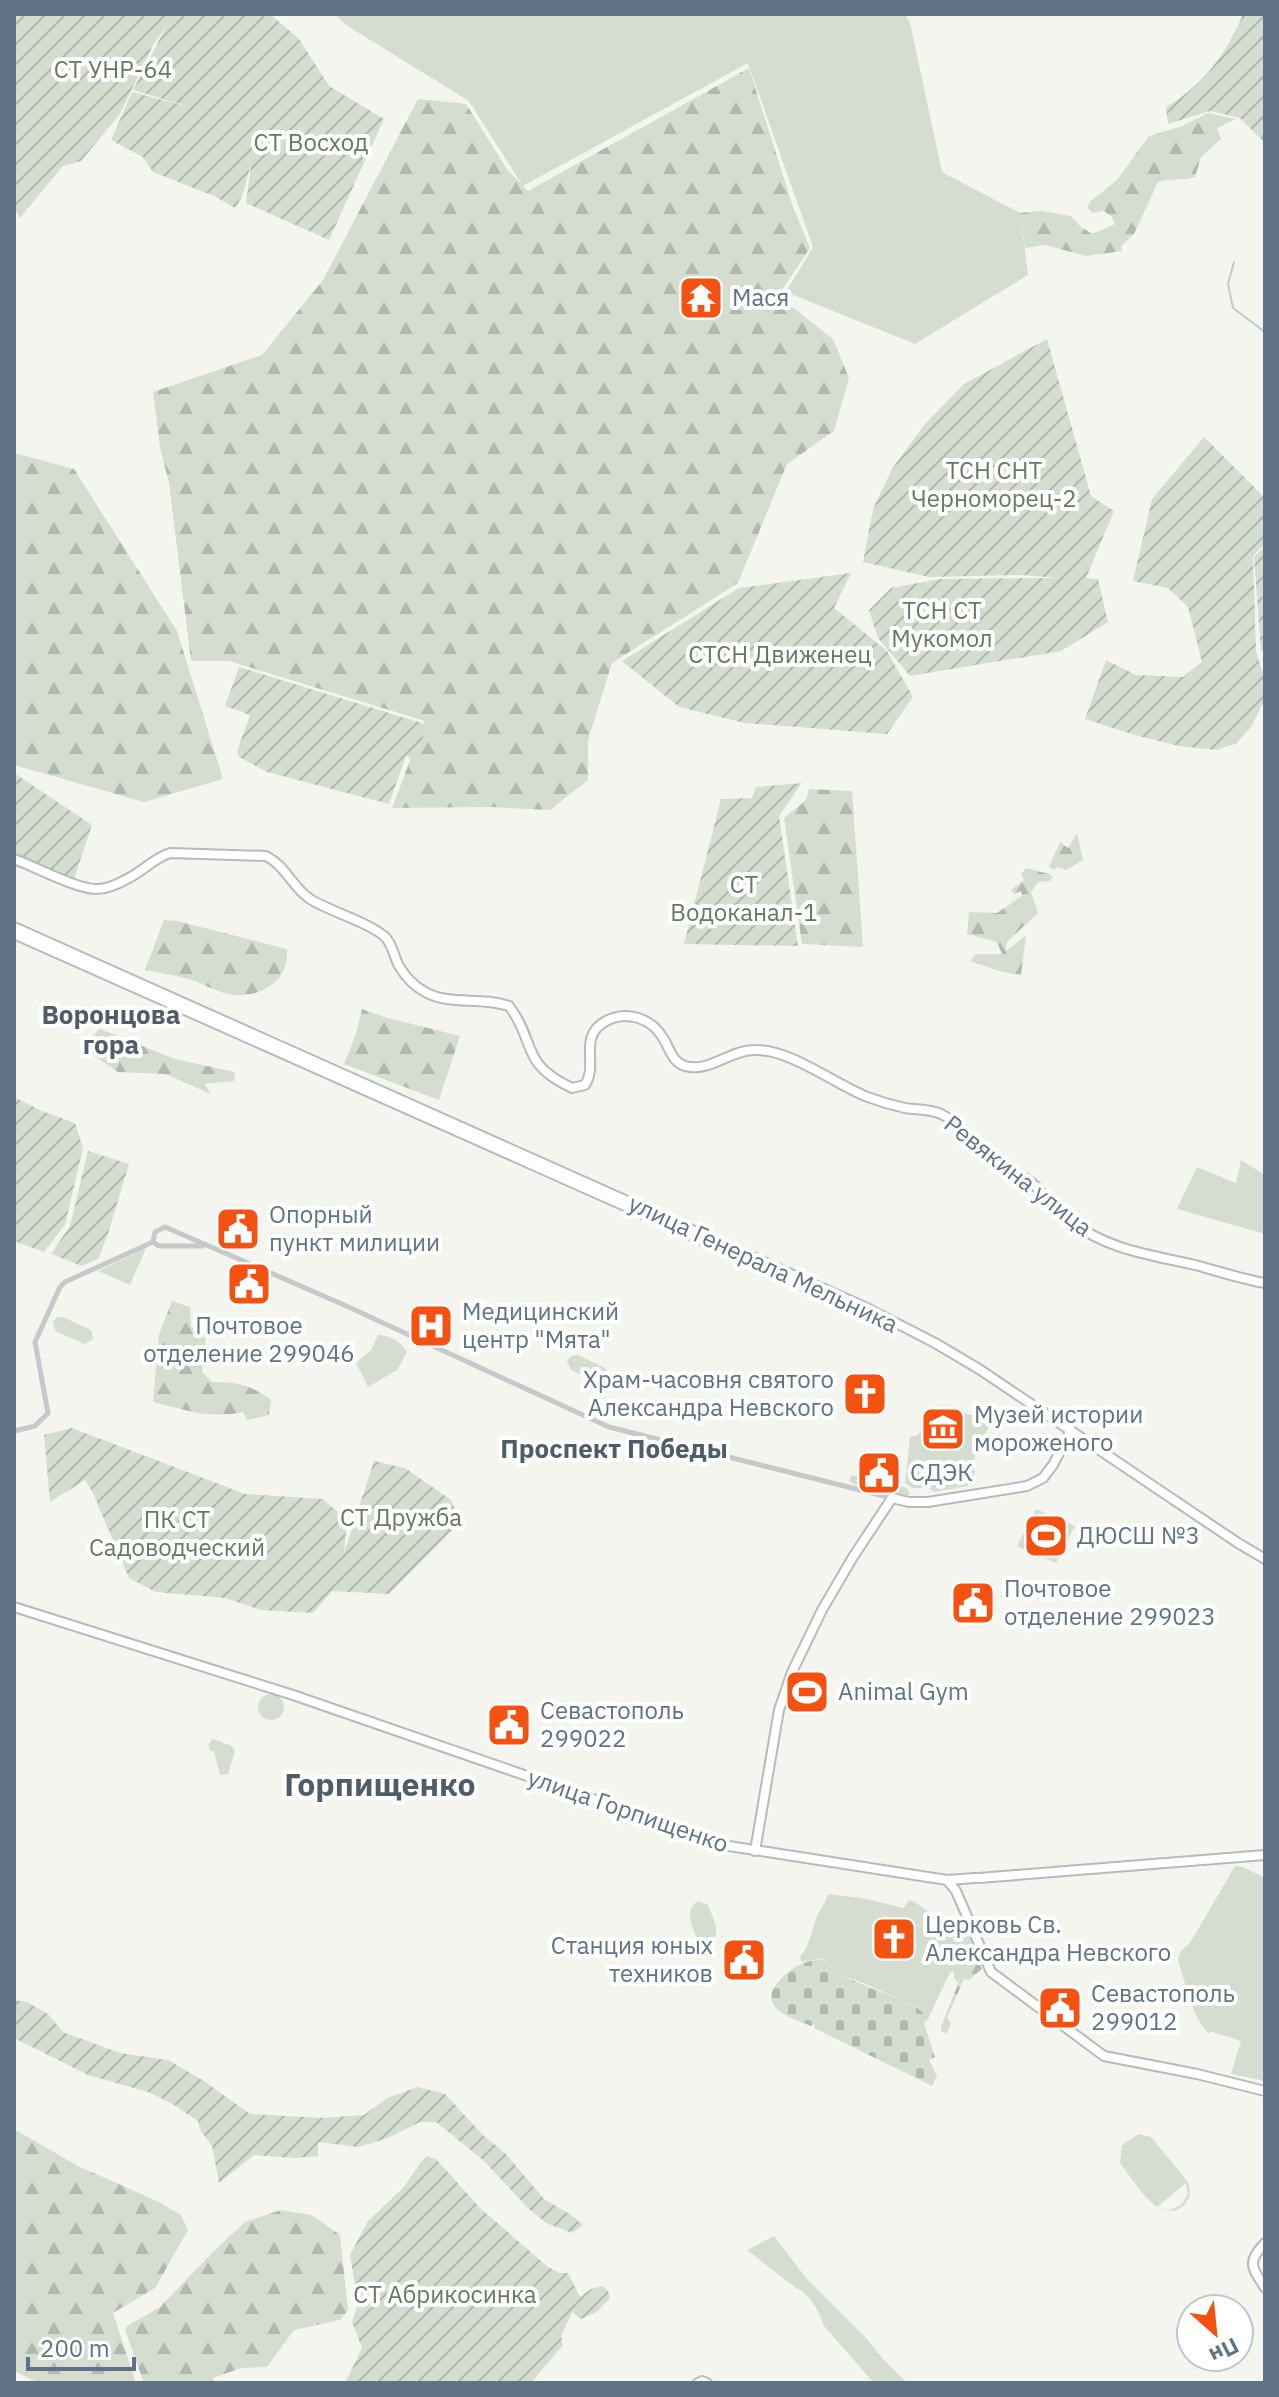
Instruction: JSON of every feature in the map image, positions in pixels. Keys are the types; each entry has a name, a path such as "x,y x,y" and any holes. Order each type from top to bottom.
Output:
{"main road":[{"name":"Ревякина улица","path":"14,859 84,887 98,889 120,883 144,870 162,855 170,853 266,856 276,861 298,890 310,899 374,929 386,938 399,966 416,987 446,1000 483,999 509,1006 531,1057 543,1071 572,1088 585,1085 591,1077 589,1043 595,1028 609,1020 628,1016 641,1018 651,1025 663,1037 676,1062 686,1066 701,1067 752,1049 771,1052 886,1103 941,1114 961,1129 987,1156 1032,1184 1070,1221 1092,1235 1132,1252 1265,1283"},
{"name":"улица Генерала Мельника","path":"14,927 138,986 712,1243 869,1309 979,1369 1265,1559"},
{"name":"улица Генерала Мельника","path":"14,934 138,986"},
{"path":"755,1851 779,1710 792,1672 822,1610 892,1498 928,1502 1027,1486 1043,1478 1071,1430"},
{"name":"улица Горпищенко","path":"14,1607 302,1698 716,1844 947,1880 1265,1855"},
{"path":"955,1889 962,1879"},
{"path":"947,1880 955,1889 991,1972 1104,2056 1265,2091"},
{"path":"1265,2243 1252,2261 1265,2288"},
{"path":"698,2383 707,2383"}],"street":[{"path":"153,1242 156,1230 165,1227 342,1304 609,1427 892,1498"},
{"path":"153,1242 159,1246 206,1246"},
{"path":"14,1431 30,1428 48,1413 35,1342 60,1287 153,1242"}],"green space":[{"path":"14,14 270,14 299,39 329,86 384,119 329,240 246,203 251,165 235,208 214,196 153,172 143,157 111,140 132,92 193,108 133,90 167,25 153,45 120,114 81,161 63,166 20,218 14,207"},
{"path":"334,14 905,14 910,23 942,172 1020,213 1028,275 915,344 786,292 813,247 748,63 523,186 469,101 349,27"},
{"path":"1243,14 1265,14 1265,143 1240,118 1210,111 1168,124 1166,107 1203,78 1229,42"},
{"path":"749,68 793,207 810,248 778,296 833,339 849,378 834,431 787,464 738,583 612,663 588,740 588,780 550,810 392,808 425,721 229,661 191,661 169,483 160,447 153,392 262,355 323,280 418,99 466,104 507,169 528,191"},
{"path":"1208,113 1236,119 1217,128 1221,139 1201,157 1195,177 1158,182 1134,234 1121,246 1122,251 1086,256 1045,245 1025,248 1020,213 1040,211 1071,216 1092,234 1115,224 1104,211 1092,213 1087,207 1091,201 1117,180 1149,136 1180,127"},
{"name":"ТСН СНТ Черноморец-2","path":"1047,339 1091,496 1114,511 1086,578 1098,579 1108,622 1061,651 910,676 878,638 869,610 891,588 940,579 1058,578 1022,575 929,577 863,562 873,509 892,469 924,425 964,384"},
{"path":"1204,437 1265,498 1265,544 1253,556 1256,651 1265,680 1265,699 1251,727 1235,744 1216,750 1179,746 1085,719 1106,660 1136,675 1183,677 1202,662 1188,607 1168,588 1133,581 1152,499"},
{"path":"14,453 74,469 177,631 223,779 144,802 14,765"},
{"path":"1265,546 1265,648 1261,652 1254,557"},
{"name":"СТСН Движенец","path":"851,573 834,608 887,651 913,697 887,734 745,723 679,707 622,661 739,588"},
{"path":"239,667 428,725 414,760 406,756 389,804 267,772 239,757 237,751 250,715 225,706"},
{"path":"14,773 92,825 73,882 14,866"},
{"name":"СТ Водоканал-1","path":"802,783 779,816 798,946 684,944 721,799 752,798 756,787"},
{"path":"809,789 852,791 863,947 802,944 784,818 806,800"},
{"path":"1077,833 1083,860 1066,870 1049,867 1060,842 1068,848"},
{"path":"1026,868 1053,877 1050,881 1038,882 1031,892 1038,913 1007,942 1006,951 1026,935 1021,975 970,961 976,954 1002,954 997,942 967,934 969,912 997,913 1022,896 1021,891 1014,894 1011,890 1024,880 1021,874"},
{"path":"164,920 287,949 284,969 273,984 245,995 223,993 188,979 145,970"},
{"path":"362,1009 460,1036 439,1100 344,1064"},
{"path":"100,1029 175,1059 235,1072 234,1081 205,1084 211,1094 165,1074 118,1072 81,1047"},
{"path":"14,1097 75,1123 83,1148 65,1225 44,1252 14,1241"},
{"path":"88,1151 129,1164 98,1259 82,1266 51,1254 70,1226"},
{"path":"1241,1160 1265,1175 1265,1234 1177,1209 1197,1167 1236,1183"},
{"path":"146,1248 130,1285 98,1271"},
{"path":"172,1301 190,1307 191,1327 207,1329 202,1372 212,1382 243,1385 264,1395 271,1400 269,1415 247,1420 243,1412 208,1414 153,1402 159,1335"},
{"path":"58,1317 91,1330 93,1339 85,1344 55,1331 53,1321"},
{"path":"378,1335 395,1340 407,1352 397,1370 368,1387 356,1363 371,1350"},
{"path":"578,1355 605,1368 608,1372 605,1381 599,1382 571,1370 567,1361 571,1356"},
{"path":"937,1408 971,1415 989,1426 971,1466 975,1468 974,1483 934,1492 929,1488 913,1488 905,1483 910,1437 918,1435"},
{"name":"ПК СТ Садоводческий","path":"72,1428 245,1494 323,1499 347,1520 344,1553 374,1461 405,1468 451,1500 460,1522 389,1594 332,1591 313,1613 261,1610 225,1598 156,1592 129,1578 85,1480 50,1502 44,1435"},
{"path":"851,1476 907,1488 910,1495 870,1490 849,1481"},
{"name":"ДЮСШ №3","path":"1036,1509 1075,1526 1056,1563 1017,1546"},
{"path":"271,1694 280,1698 284,1707 280,1716 271,1720 262,1716 258,1707 262,1698"},
{"path":"213,1739 232,1746 235,1751 228,1774 220,1775 214,1751 210,1751 208,1744"},
{"path":"1235,1866 1265,1878 1265,2081 1231,2074 1241,2041 1210,2031 1209,2034 1203,2027 1178,1960 1180,1952 1190,1943"},
{"path":"828,1894 904,1908 909,1900 942,1922 962,1929 972,1950 963,1957 963,1962 968,1966 958,1982 954,1979 954,1972 950,1972 924,2023 924,2014 919,2008 839,1975 824,1958 802,1962 800,1957"},
{"path":"698,1901 708,1905 716,1926 715,1935 709,1943 698,1941 692,1925 691,1909"},
{"path":"962,1928 966,1929 982,1969 969,1980 964,1979 947,2018 951,2024 946,2034 941,2027 968,1966 963,1962 963,1957 972,1950"},
{"path":"824,1959 839,1975 901,2000 924,2014 935,2057 929,2060 937,2076 932,2086 776,2008 771,1999 772,1993 784,1976 802,1964"},
{"path":"14,2000 27,2002 48,2014 63,2032 120,2053 168,2060 250,2114 323,2118 364,2115 387,2098 418,2087 445,2094 484,2136 505,2153 544,2199 583,2225 572,2233 546,2223 483,2160 436,2122 420,2122 388,2138 359,2147 318,2142 318,2156 254,2155 219,2183 212,2146 200,2130 198,2121 148,2092 88,2075 14,2038"},
{"path":"14,2129 78,2166 181,2215 188,2230 155,2288 113,2313 136,2383 39,2383 14,2371"},
{"path":"1139,2134 1151,2137 1188,2182 1190,2194 1184,2205 1169,2211 1181,2205 1188,2194 1186,2183 1157,2207 1148,2199 1120,2163 1122,2145"},
{"name":"СТ Абрикосинка","path":"427,2156 436,2159 481,2209 548,2267 568,2273 580,2297 591,2289 603,2286 608,2291 610,2298 597,2312 581,2319 572,2312 561,2336 563,2345 531,2383 345,2383 362,2348 352,2322 358,2302 350,2255 368,2221 404,2187"},
{"path":"281,2210 312,2215 340,2235 348,2310 340,2320 294,2330 267,2367 241,2368 213,2378 214,2383 144,2383 125,2330 128,2325 159,2308 245,2222"},
{"path":"774,2236 807,2279 907,2383 874,2383 824,2326 806,2294 747,2250"}],"waterway":[{"path":"1234,262 1228,284 1233,308 1265,332"}],"place":[{"name":"Мася","path":"701,298"},
{"name":"Опорный пункт милиции","path":"238,1229"},
{"name":"Почтовое отделение 299046","path":"249,1284"},
{"name":"Медицинский центр \"Мята\"","path":"431,1326"},
{"name":"Храм-часовня святого Александра Невского","path":"865,1394"},
{"name":"Музей истории мороженого","path":"943,1429"},
{"name":"СДЭК","path":"879,1473"},
{"name":"ДЮСШ №3","path":"1046,1536"},
{"name":"Почтовое отделение 299023","path":"973,1603"},
{"name":"Animal Gym","path":"807,1692"},
{"name":"Севастополь 299022","path":"509,1725"},
{"name":"Церковь Св. Александра Невского","path":"894,1939"},
{"name":"Станция юных техников","path":"744,1960"},
{"name":"Севастополь 299012","path":"1060,2008"}],"district":[{"name":"Воронцова гора","path":"111,1030"},
{"name":"Проспект Победы","path":"614,1449"},
{"name":"Горпищенко","path":"380,1785"}],"park label":[{"name":"СТ УНР-64","path":"113,70"},
{"name":"СТ Восход","path":"311,143"},
{"name":"ТСН СТ Мукомол","path":"942,625"},
{"name":"СТ Дружба","path":"401,1518"}]}
